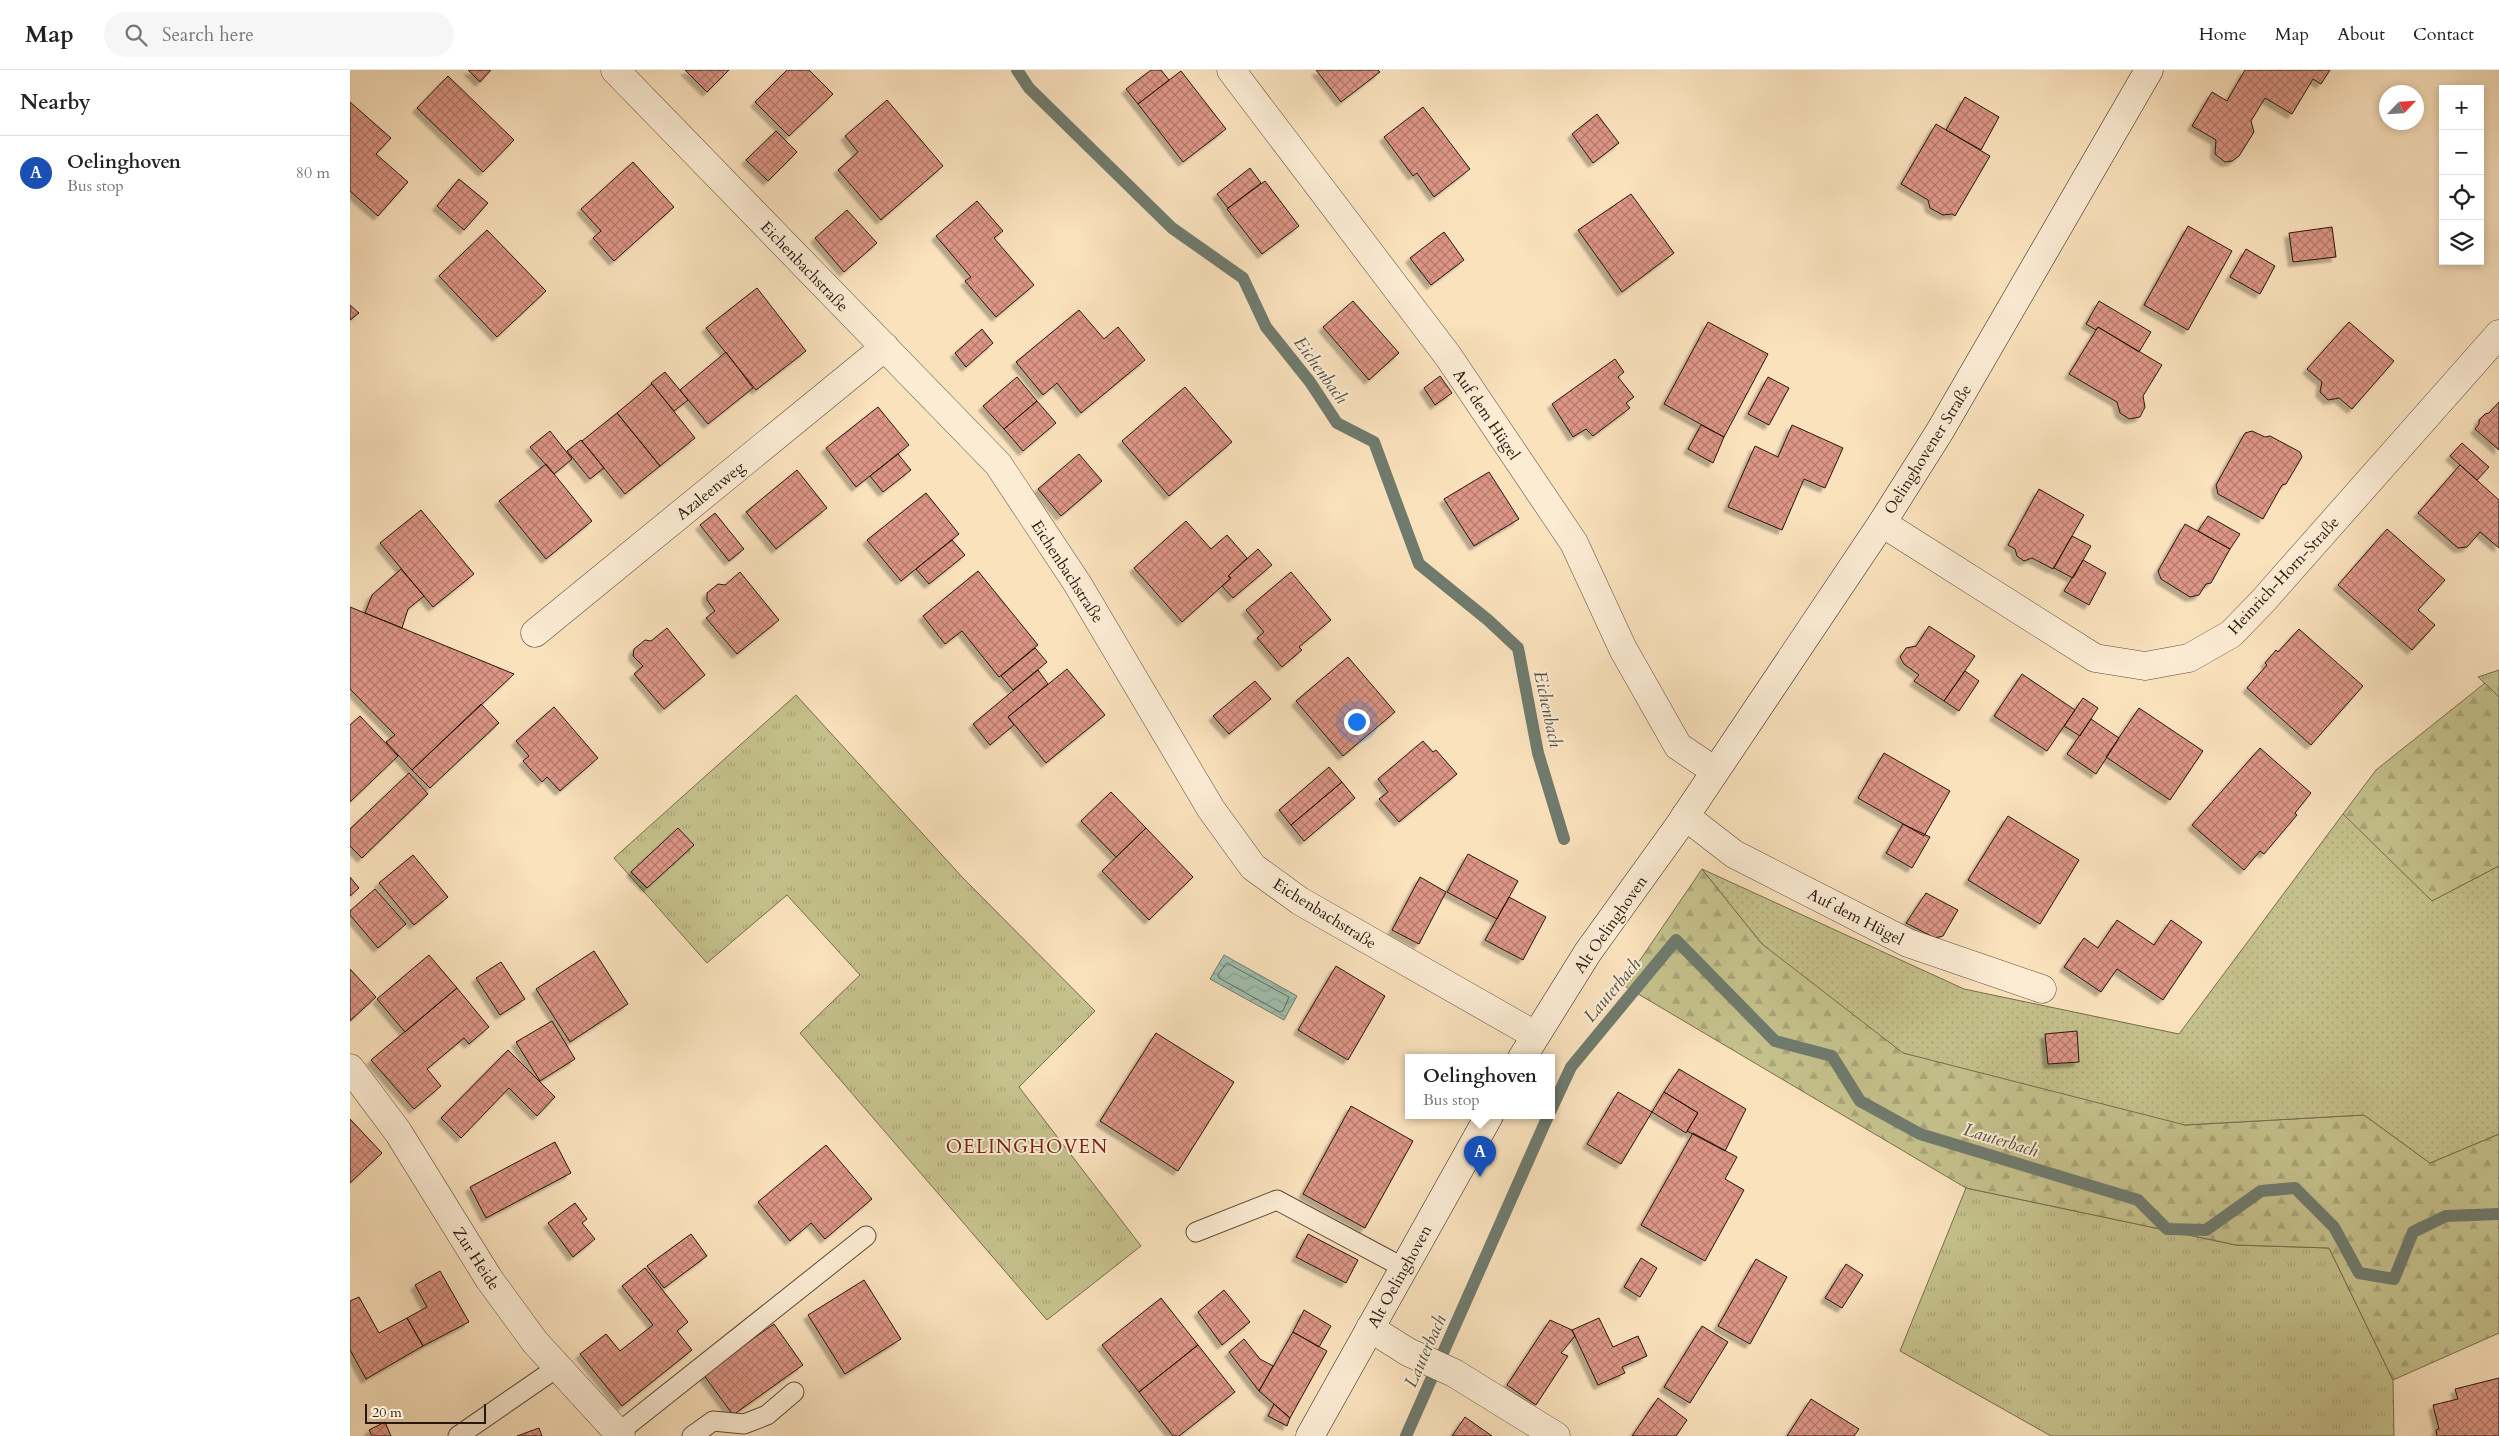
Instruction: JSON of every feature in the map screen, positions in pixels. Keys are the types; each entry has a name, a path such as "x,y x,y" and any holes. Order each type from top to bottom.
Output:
{"street":[{"name":"Eichenbachstraße","path":"615,70 998,464 1077,583 1211,809 1253,867 1300,901 1535,1035"},
{"name":"Auf dem Hügel","path":"1232,70 1448,356 1574,543 1623,649 1678,746 1715,771"},
{"name":"Oelinghovener Straße","path":"1685,816 1882,523 1940,431 2149,70"},
{"name":"Heinrich-Horn-Straße","path":"1882,523 2095,658 2145,666 2189,658 2231,634 2263,602 2499,334"},
{"name":"Azaleenweg","path":"535,633 885,347"},
{"name":"Auf dem Hügel","path":"1685,816 1734,854 1908,943 2042,989"},
{"name":"Alt Oelinghoven","path":"1524,1054 1588,952 1685,816"},
{"name":"Zur Heide","path":"350,1068 398,1132 489,1279 534,1342 619,1434"},
{"name":"Alt Oelinghoven","path":"1310,1436 1487,1119"},
{"path":"1370,1328 1408,1352 1454,1373 1556,1436"}],"lane":[{"path":"1196,1232 1277,1200 1404,1268"},
{"path":"619,1434 866,1236"},
{"path":"458,1436 558,1368"},
{"path":"692,1436 713,1421 744,1424 766,1414 794,1392"}],"green space":[{"path":"2499,670 2499,697 2478,677"},
{"path":"2485,683 2499,697 2499,866 2423,906 2343,814 2376,770"},
{"path":"796,695 963,878 1095,1011 1019,1087 1141,1246 1047,1320 800,1033 860,975 787,895 707,963 614,858"},
{"path":"2343,814 2432,901 2499,866 2499,1134 2430,1163 2364,1115 2185,1125 1903,1053 1762,944 1702,869 1964,989 2179,1034"},
{"path":"1702,869 1762,944 2185,1125 2364,1115 2430,1163 2499,1134 2499,1333 2393,1380 2329,1248 2236,1245 1966,1188 1623,985"},
{"path":"1966,1188 2236,1245 2329,1248 2393,1380 2394,1436 2051,1436 1900,1351"}],"water":[{"path":"1224,955 1297,996 1284,1020 1210,979"}],"building":[{"path":"468,70 491,70 480,82"},
{"path":"685,70 729,70 707,92"},
{"path":"787,70 809,70 833,94 789,136 755,102"},
{"path":"1151,70 1161,70 1169,80 1138,104 1126,89"},
{"path":"1316,70 1378,70 1380,72 1341,102"},
{"path":"2245,70 2330,70 2321,84 2313,79 2292,114 2265,98 2251,121 2254,132 2239,156 2232,161 2225,162 2215,154 2216,140 2192,126 2212,92 2227,101"},
{"path":"1181,71 1226,129 1183,162 1138,104"},
{"path":"448,76 514,140 483,172 417,108"},
{"path":"1965,97 1999,117 1981,150 1946,130"},
{"path":"887,100 943,166 881,220 838,170 858,152 845,136"},
{"path":"350,102 391,138 376,154 408,182 378,216 350,191"},
{"path":"1423,107 1470,169 1434,197 1417,173 1413,176 1384,137"},
{"path":"1597,114 1619,143 1593,163 1572,134"},
{"path":"1936,124 1990,156 1955,216 1952,214 1943,215 1930,208 1928,200 1901,184"},
{"path":"776,131 797,152 768,181 746,160"},
{"path":"633,162 674,207 614,261 593,238 601,231 581,209"},
{"path":"1250,168 1261,183 1228,208 1217,194"},
{"path":"459,179 488,203 464,230 437,206"},
{"path":"1265,181 1299,226 1262,254 1227,209"},
{"path":"1631,194 1674,253 1622,292 1578,230"},
{"path":"977,201 1003,231 994,238 1034,285 996,317 965,281 971,277 936,236"},
{"path":"847,210 877,243 844,272 815,238"},
{"path":"2188,226 2232,251 2188,330 2144,305"},
{"path":"2332,227 2336,257 2293,262 2289,233"},
{"path":"487,230 546,291 497,337 439,276"},
{"path":"1444,232 1464,260 1431,285 1410,258"},
{"path":"2246,249 2275,266 2260,294 2230,277"},
{"path":"757,288 806,351 756,390 706,328"},
{"path":"1353,301 1399,353 1369,380 1323,327"},
{"path":"2099,301 2151,332 2139,352 2098,327 2096,330 2086,324"},
{"path":"350,305 359,313 350,320"},
{"path":"1079,310 1104,339 1118,327 1145,360 1081,413 1057,383 1043,395 1016,362"},
{"path":"1708,322 1768,354 1724,437 1664,404"},
{"path":"2349,322 2394,361 2352,409 2339,398 2328,400 2320,392 2322,382 2307,369"},
{"path":"2098,327 2162,365 2143,396 2145,407 2140,417 2129,419 2120,413 2117,402 2069,374"},
{"path":"982,329 993,343 966,367 955,353"},
{"path":"726,352 753,388 708,424 680,390"},
{"path":"1615,359 1624,372 1618,377 1634,397 1626,403 1630,408 1593,436 1586,429 1573,437 1552,404"},
{"path":"665,372 688,400 674,411 651,383"},
{"path":"1440,376 1452,393 1435,405 1424,388"},
{"path":"1017,377 1037,401 1004,429 983,406"},
{"path":"1768,377 1789,388 1769,425 1748,414"},
{"path":"652,384 695,438 660,466 617,413"},
{"path":"1185,387 1232,442 1169,496 1122,441"},
{"path":"1037,401 1056,423 1023,451 1004,429"},
{"path":"2499,402 2499,450 2475,429 2479,424 2479,420"},
{"path":"878,407 909,445 856,487 826,448"},
{"path":"617,413 660,466 625,494 582,441"},
{"path":"1701,425 1724,437 1713,463 1688,449"},
{"path":"1792,425 1843,448 1825,488 1804,479 1782,530 1728,507 1755,446 1778,457"},
{"path":"550,431 572,459 554,474 530,447"},
{"path":"2252,431 2265,437 2270,436 2300,452 2302,457 2286,484 2282,485 2263,519 2218,494 2216,485 2245,433"},
{"path":"581,440 604,468 590,479 567,451"},
{"path":"2462,443 2489,467 2477,480 2450,456"},
{"path":"898,454 911,470 883,492 870,476"},
{"path":"1079,454 1102,481 1061,516 1038,489"},
{"path":"546,464 592,521 546,559 499,501"},
{"path":"2460,465 2499,500 2499,548 2480,532 2467,547 2458,548 2418,513"},
{"path":"797,470 827,508 776,549 746,512"},
{"path":"1489,472 1519,519 1474,546 1444,499"},
{"path":"2039,489 2084,515 2053,569 2032,558 2024,561 2017,556 2015,549 2008,545"},
{"path":"926,493 959,534 901,581 867,540"},
{"path":"421,510 474,574 433,607 380,543"},
{"path":"715,513 744,549 729,561 700,525"},
{"path":"2208,516 2240,534 2230,549 2198,531"},
{"path":"1186,521 1211,549 1227,535 1247,558 1228,576 1231,578 1182,622 1134,568"},
{"path":"2185,524 2230,549 2211,583 2206,584 2199,595 2190,597 2161,579 2158,571"},
{"path":"2387,529 2445,580 2418,610 2435,625 2412,650 2338,585"},
{"path":"2072,536 2091,546 2073,578 2054,568"},
{"path":"952,540 965,555 929,584 916,569"},
{"path":"1258,549 1272,565 1233,598 1222,586 1231,578 1228,576"},
{"path":"2083,560 2106,573 2089,605 2064,591"},
{"path":"401,569 424,596 408,609 402,628 365,613 372,595"},
{"path":"978,571 1038,645 999,677 962,631 945,644 923,616"},
{"path":"740,572 779,620 737,654 706,618 715,611 707,600 707,593 718,584 725,585"},
{"path":"1291,572 1331,620 1299,647 1302,650 1282,667 1257,638 1264,632 1246,610"},
{"path":"350,607 514,674 412,770 386,742 395,735 350,689"},
{"path":"1929,626 1975,656 1944,701 1914,681 1919,675 1904,664 1900,657 1906,648 1916,646"},
{"path":"667,628 705,675 664,709 634,674 643,666 633,656 634,649 645,640 651,641"},
{"path":"2299,629 2363,686 2311,745 2247,688 2267,665 2265,663 2276,650 2278,652"},
{"path":"1035,648 1047,662 1013,690 1001,676"},
{"path":"1348,657 1395,712 1343,756 1296,701"},
{"path":"1067,669 1105,715 1046,763 1008,717"},
{"path":"1038,670 1048,684 1008,717 1014,725 990,745 973,724"},
{"path":"1965,671 1979,681 1959,711 1944,701"},
{"path":"2022,674 2075,710 2047,751 1994,716"},
{"path":"1255,681 1271,699 1229,734 1213,716"},
{"path":"2083,698 2098,708 2080,736 2064,726"},
{"path":"481,704 499,723 430,788 412,770"},
{"path":"554,707 598,758 560,791 547,777 542,782 523,761 529,756 516,741"},
{"path":"2139,708 2203,751 2170,800 2106,757"},
{"path":"360,716 398,756 350,802 350,725"},
{"path":"2091,719 2119,738 2096,774 2067,754"},
{"path":"1423,741 1433,752 1436,750 1457,774 1399,822 1379,799 1388,792 1378,779"},
{"path":"2260,748 2311,793 2295,813 2297,815 2264,854 2260,851 2244,870 2192,825"},
{"path":"1884,753 1950,791 1924,836 1858,798"},
{"path":"1329,767 1342,782 1291,825 1279,810"},
{"path":"409,773 428,794 362,858 350,846 350,829"},
{"path":"1342,782 1355,798 1304,841 1291,825"},
{"path":"1111,792 1146,828 1116,857 1081,821"},
{"path":"2008,816 2079,860 2040,924 1968,880"},
{"path":"1903,824 1930,837 1912,868 1886,853"},
{"path":"678,828 694,845 647,888 631,872"},
{"path":"1146,828 1193,877 1149,920 1102,871"},
{"path":"1468,854 1518,881 1497,919 1447,892"},
{"path":"413,855 448,897 414,925 379,883"},
{"path":"350,877 359,888 350,896"},
{"path":"1420,877 1446,892 1419,944 1392,930"},
{"path":"375,889 406,924 378,948 350,915 350,911"},
{"path":"1926,893 1958,910 1943,936 1935,938 1906,923"},
{"path":"1509,897 1546,917 1523,960 1485,940"},
{"path":"2117,920 2154,945 2171,920 2202,942 2163,1000 2117,969 2101,992 2064,967 2084,938 2098,948"},
{"path":"594,951 628,1004 570,1042 536,989"},
{"path":"429,955 457,988 405,1032 377,999"},
{"path":"501,962 525,999 500,1015 476,978"},
{"path":"1336,966 1385,996 1348,1060 1298,1030"},
{"path":"350,969 376,997 350,1021"},
{"path":"457,988 489,1027 469,1044 464,1038 427,1069 441,1086 414,1109 371,1060"},
{"path":"552,1021 575,1059 540,1081 516,1042"},
{"path":"2077,1031 2079,1062 2048,1064 2045,1034"},
{"path":"1156,1033 1234,1082 1178,1171 1100,1121"},
{"path":"508,1050 555,1097 537,1116 509,1088 461,1138 441,1118"},
{"path":"1679,1069 1746,1109 1725,1151 1687,1131 1698,1113 1664,1092"},
{"path":"1618,1092 1652,1112 1621,1164 1587,1144"},
{"path":"1664,1092 1698,1113 1686,1133 1652,1112"},
{"path":"1351,1106 1413,1141 1365,1228 1303,1194"},
{"path":"350,1119 382,1153 350,1183"},
{"path":"1693,1133 1737,1157 1725,1179 1744,1190 1705,1261 1641,1225"},
{"path":"555,1142 571,1173 486,1218 470,1187"},
{"path":"826,1145 872,1199 825,1239 811,1223 790,1241 758,1202"},
{"path":"575,1203 587,1219 582,1223 595,1239 573,1257 548,1223"},
{"path":"691,1234 707,1256 664,1288 647,1266"},
{"path":"1308,1234 1358,1260 1346,1283 1296,1257"},
{"path":"1641,1258 1657,1268 1640,1297 1624,1287"},
{"path":"1756,1259 1787,1277 1750,1344 1718,1326"},
{"path":"1846,1264 1863,1275 1842,1308 1825,1298"},
{"path":"645,1268 688,1322 677,1331 692,1350 622,1406 580,1354 606,1334 620,1351 653,1325 622,1286"},
{"path":"440,1271 469,1322 423,1346 407,1318 427,1307 415,1285"},
{"path":"864,1280 901,1339 845,1374 808,1315"},
{"path":"1224,1290 1250,1322 1222,1345 1198,1312"},
{"path":"359,1297 379,1333 407,1318 423,1346 366,1379 350,1350 350,1301"},
{"path":"1161,1298 1198,1345 1139,1392 1102,1345"},
{"path":"1304,1310 1331,1326 1319,1347 1293,1332"},
{"path":"1599,1318 1613,1347 1638,1336 1647,1356 1622,1367 1625,1373 1598,1385 1572,1330"},
{"path":"1550,1320 1572,1330 1575,1336 1561,1353 1568,1356 1536,1405 1507,1385"},
{"path":"774,1324 803,1365 733,1415 703,1374"},
{"path":"1702,1326 1728,1342 1690,1403 1664,1387"},
{"path":"1293,1332 1327,1351 1290,1418 1259,1391"},
{"path":"1244,1339 1260,1359 1273,1366 1259,1391 1229,1352"},
{"path":"1198,1345 1235,1392 1179,1436 1173,1436 1139,1392"},
{"path":"2499,1378 2499,1436 2437,1436 2436,1430 2439,1429 2433,1405 2458,1399 2455,1389"},
{"path":"1658,1398 1687,1420 1676,1436 1632,1436"},
{"path":"1811,1399 1859,1429 1854,1436 1787,1436"},
{"path":"1274,1404 1290,1418 1287,1426 1268,1416"},
{"path":"1465,1417 1492,1436 1452,1436"},
{"path":"385,1422 391,1436 372,1436 369,1430"},
{"path":"539,1428 542,1436 517,1436"}],"waterway":[{"name":"Eichenbach","path":"1017,70 1029,88 1172,228 1243,278 1266,327 1310,382 1337,423 1374,442 1419,564 1488,620 1518,648 1538,753 1564,839"},
{"name":"Lauterbach","path":"1555,1101 1571,1067 1676,940 1775,1041 1832,1056 1860,1101 1920,1134 2138,1200 2167,1229 2206,1230 2261,1191 2295,1188 2334,1227 2359,1273 2394,1279 2413,1232 2446,1216 2499,1214"},
{"name":"Lauterbach","path":"1406,1436 1547,1119"}],"place":[{"name":"Oelinghoven","path":"1480,1177"}],"district":[{"name":"OELINGHOVEN","path":"1027,1146"}]}
